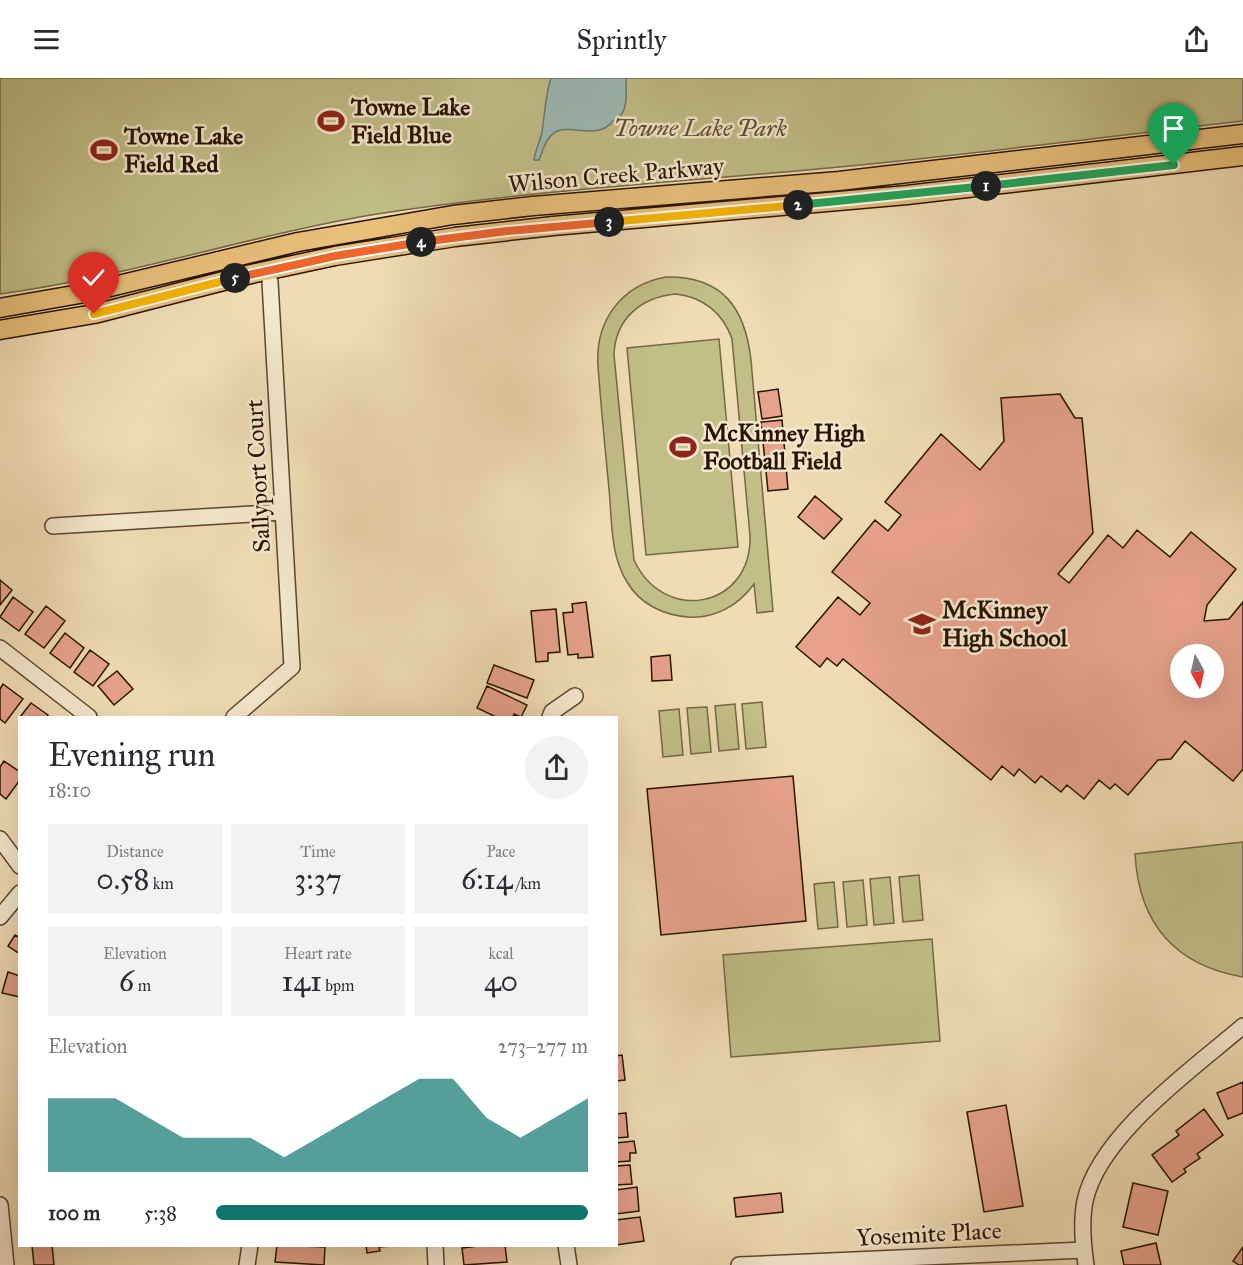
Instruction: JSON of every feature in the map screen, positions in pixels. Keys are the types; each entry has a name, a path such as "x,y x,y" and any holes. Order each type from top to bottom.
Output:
{"main road":[{"name":"Wilson Creek Parkway","path":"0,308 85,293 224,259 360,230 487,211 839,181 1243,134"},
{"path":"1174,165 1184,152 1243,144"},
{"name":"Wilson Creek Parkway","path":"0,330 94,314 230,279 335,256 455,237 553,226 907,195 1243,156"},
{"path":"224,259 230,279"}],"street":[{"name":"Sallyport Court","path":"235,716 292,667 270,282"},
{"path":"52,526 283,512"},
{"path":"0,648 88,716"},
{"path":"550,716 552,712 576,696"},
{"path":"0,839 18,863"},
{"path":"0,917 18,895"},
{"path":"1085,1257 1085,1201 1094,1176 1107,1155 1124,1132 1155,1102 1243,1026"},
{"path":"1,1213 6,1265"},
{"path":"247,1265 250,1247"},
{"path":"435,1247 436,1265"},
{"path":"566,1247 569,1265"},
{"name":"Yosemite Place","path":"740,1265 1085,1257"}],"green space":[{"name":"Towne Lake Park","path":"0,78 1243,78 1243,121 881,163 546,193 433,206 330,223 142,267 47,287 0,294"},
{"path":"666,277 702,282 716,289 728,299 743,325 751,360 773,611 757,613 754,584 734,604 717,613 698,617 670,614 653,607 638,596 621,572 613,537 598,350 606,320 614,308 636,288","holes":["676,294 686,296 711,308 723,321 732,339 750,536 747,560 737,579 722,592 704,599 684,600 665,594 648,581 634,560 614,355 619,331 632,312 641,305 663,296"]},
{"name":"McKinney High Football Field","path":"719,339 738,547 646,555 627,348"},
{"path":"762,702 766,747 746,749 742,704"},
{"path":"735,704 739,749 719,751 715,706"},
{"path":"707,707 711,752 691,754 687,708"},
{"path":"679,709 683,755 663,757 659,711"},
{"path":"1243,842 1243,977 1198,963 1165,937 1153,921 1144,901 1135,854"},
{"path":"919,875 923,920 903,922 899,877"},
{"path":"890,877 894,923 874,925 870,879"},
{"path":"863,880 867,925 847,927 843,882"},
{"path":"834,882 838,927 818,929 814,884"},
{"path":"932,939 940,1041 731,1057 723,955"}],"water":[{"path":"551,78 626,78 625,107 620,116 598,130 571,129 555,132 547,140 539,160 534,160 542,132"}],"building":[{"path":"778,389 782,416 762,419 758,392"},
{"path":"1060,394 1075,418 1082,418 1093,533 1058,574 1069,583 1108,535 1123,548 1137,530 1170,557 1191,532 1236,569 1207,605 1204,621 1229,619 1243,602 1243,769 1233,781 1185,741 1171,759 1158,760 1128,795 1115,784 1110,789 1099,780 1084,799 1067,785 1061,792 1041,776 1035,783 1019,769 1014,776 1002,766 991,780 843,659 837,666 827,658 820,667 796,647 838,597 860,615 870,603 832,572 875,520 888,531 901,515 885,502 941,434 980,470 1004,441 1001,398"},
{"path":"782,420 788,489 768,491 761,422"},
{"path":"815,496 842,519 824,539 798,517"},
{"path":"0,580 12,590 0,605"},
{"path":"13,597 33,612 19,631 0,617"},
{"path":"586,602 593,657 578,658 578,654 568,655 563,613 573,612 572,604"},
{"path":"46,606 65,621 44,648 25,634"},
{"path":"556,609 560,652 548,653 548,661 536,662 531,611"},
{"path":"65,633 84,648 70,668 50,653"},
{"path":"90,650 109,664 93,686 74,672"},
{"path":"670,655 672,680 652,681 651,657"},
{"path":"494,665 534,680 527,698 487,683"},
{"path":"117,671 133,689 114,705 98,686"},
{"path":"3,684 23,699 5,723 0,719 0,689"},
{"path":"487,686 527,705 522,716 514,714 513,716 494,716 477,708"},
{"path":"31,703 48,715 47,716 21,716"},
{"path":"4,761 18,771 18,783 6,799 0,794 0,767"},
{"path":"793,776 806,921 661,935 647,789"},
{"path":"15,935 18,937 18,953 8,946"},
{"path":"8,972 18,975 18,997 2,993"},
{"path":"622,1055 625,1080 618,1081 618,1056"},
{"path":"1243,1082 1243,1113 1228,1119 1217,1093"},
{"path":"1006,1105 1023,1206 984,1212 967,1112"},
{"path":"1204,1109 1223,1135 1197,1154 1200,1158 1184,1169 1186,1172 1172,1182 1152,1155 1179,1135 1176,1131"},
{"path":"626,1113 628,1137 618,1138 618,1114"},
{"path":"634,1141 636,1153 630,1153 630,1161 618,1162 618,1143"},
{"path":"630,1165 632,1184 618,1185 618,1166"},
{"path":"1133,1183 1168,1191 1158,1235 1123,1227"},
{"path":"637,1187 639,1211 618,1214 618,1190"},
{"path":"781,1193 783,1212 736,1217 734,1198"},
{"path":"640,1217 644,1241 618,1245 618,1220"},
{"path":"1156,1243 1161,1265 1124,1265 1121,1251"},
{"path":"32,1247 52,1247 54,1265 34,1265"},
{"path":"277,1247 325,1247 324,1265 275,1262"},
{"path":"366,1247 379,1247 380,1251 367,1253"},
{"path":"505,1247 507,1262 464,1265 462,1248"},
{"path":"1243,1247 1243,1265 1239,1265 1233,1261"}],"place":[{"name":"Towne Lake Field Blue","path":"331,121"},
{"name":"Towne Lake Field Red","path":"104,150"},
{"name":"McKinney High Football Field","path":"683,447"},
{"name":"McKinney High School","path":"922,624"}],"route":[{"path":"94,314 292,265 455,237 553,226 907,195 1174,165"}]}
